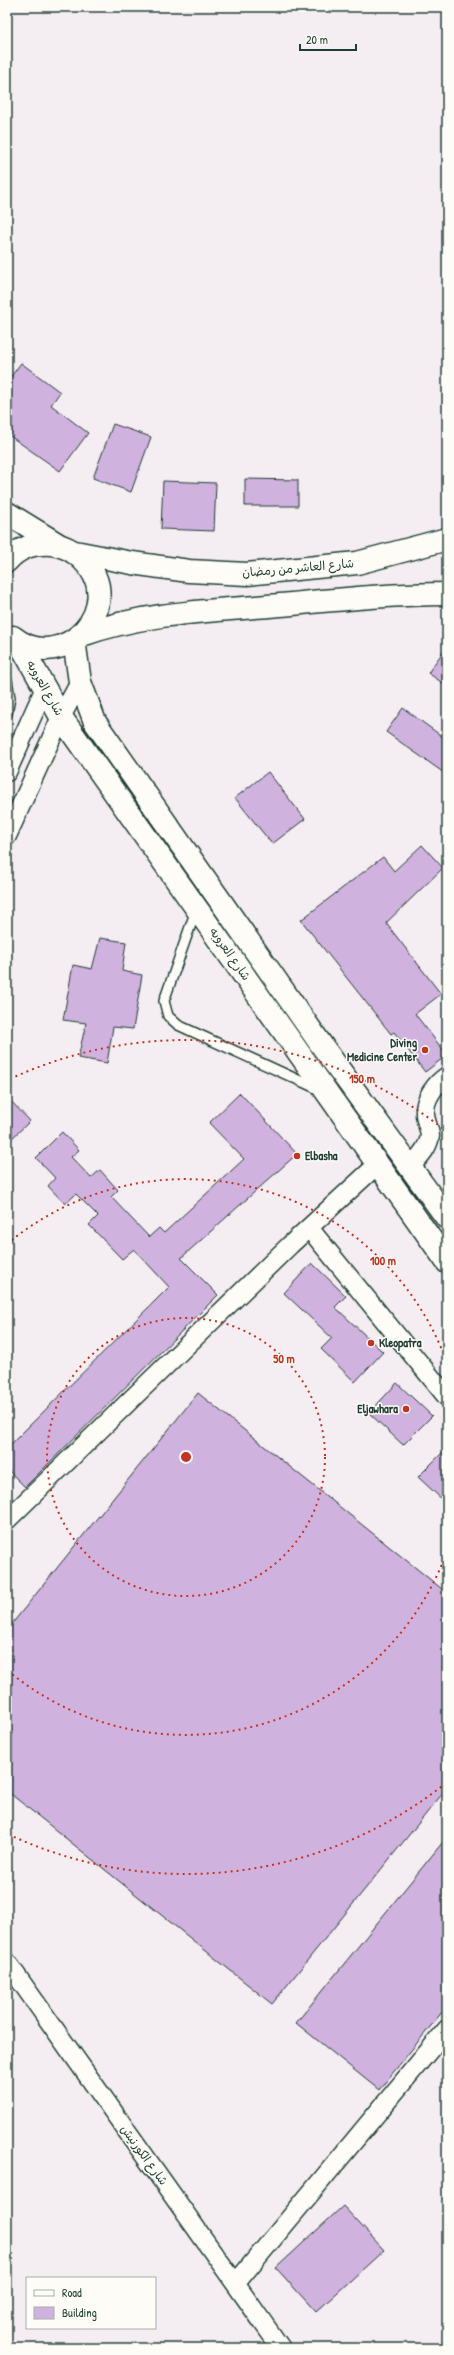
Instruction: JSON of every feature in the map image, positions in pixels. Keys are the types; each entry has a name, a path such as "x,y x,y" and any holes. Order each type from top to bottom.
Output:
{"main road":[{"path":"7,513 67,548 89,565 97,582 98,601 93,620 78,638"},
{"name":"شارع العاشر من رمضان","path":"67,548 146,565 189,571 247,574 357,563 447,539"},
{"path":"7,561 25,547 42,543 67,548"},
{"path":"13,638 32,648 47,649 61,647 111,624 171,614 384,596 447,594"},
{"name":"شارع العروبه","path":"13,638 61,717 330,1094 447,1262"},
{"name":"شارع العروبه","path":"78,638 80,682 95,722 117,757 447,1218"}],"street":[{"path":"7,836 61,717 80,682"},
{"path":"7,772 44,690"},
{"path":"410,1167 424,1151 430,1135 425,1114 426,1100 440,1080 447,1076"},
{"path":"7,1520 309,1228 378,1164"},
{"path":"309,1228 447,1396"},
{"name":"شارع الكورنيش","path":"7,1962 282,2348"},
{"path":"236,2283 447,2029"}],"lane":[{"path":"7,680 10,698 7,714"},
{"path":"197,907 164,1001 168,1016 178,1025 330,1094"}],"building":[{"path":"21,363 60,392 51,405 88,433 60,471 7,434 7,382"},
{"path":"113,424 151,437 131,492 93,478"},
{"path":"245,479 298,480 298,506 245,506"},
{"path":"163,481 216,483 214,531 161,529"},
{"path":"447,646 447,686 428,673"},
{"path":"403,708 447,740 447,775 386,732"},
{"path":"268,772 305,819 272,844 235,798"},
{"path":"422,845 443,868 386,923 441,994 415,1014 447,1055 425,1072 394,1032 391,1034 301,920 383,857 394,871"},
{"path":"100,938 126,942 122,971 142,975 133,1029 113,1027 107,1063 78,1058 86,1023 63,1020 73,965 92,969"},
{"path":"240,1093 297,1154 181,1258 218,1295 25,1487 7,1469 7,1448 169,1287 134,1249 122,1259 89,1225 98,1216 76,1194 65,1204 48,1186 55,1178 36,1158 62,1132 79,1150 71,1157 91,1178 100,1170 118,1190 111,1197 149,1237 159,1228 164,1233 244,1159 209,1123"},
{"path":"7,1097 30,1121 7,1143"},
{"path":"312,1263 346,1296 335,1307 383,1352 355,1382 321,1349 332,1338 284,1293"},
{"path":"397,1383 432,1416 403,1445 369,1413"},
{"path":"198,1393 447,1593 447,1788 272,2004 7,1791 7,1630"},
{"path":"447,1448 447,1504 418,1477"},
{"path":"447,1837 447,2006 379,2090 296,2023"},
{"path":"343,2206 384,2250 316,2312 276,2268"}],"place":[{"name":"Diving Medicine Center","path":"425,1050"},
{"name":"Elbasha","path":"297,1156"},
{"name":"Kleopatra","path":"371,1343"},
{"name":"Eljawhara","path":"406,1409"}]}
